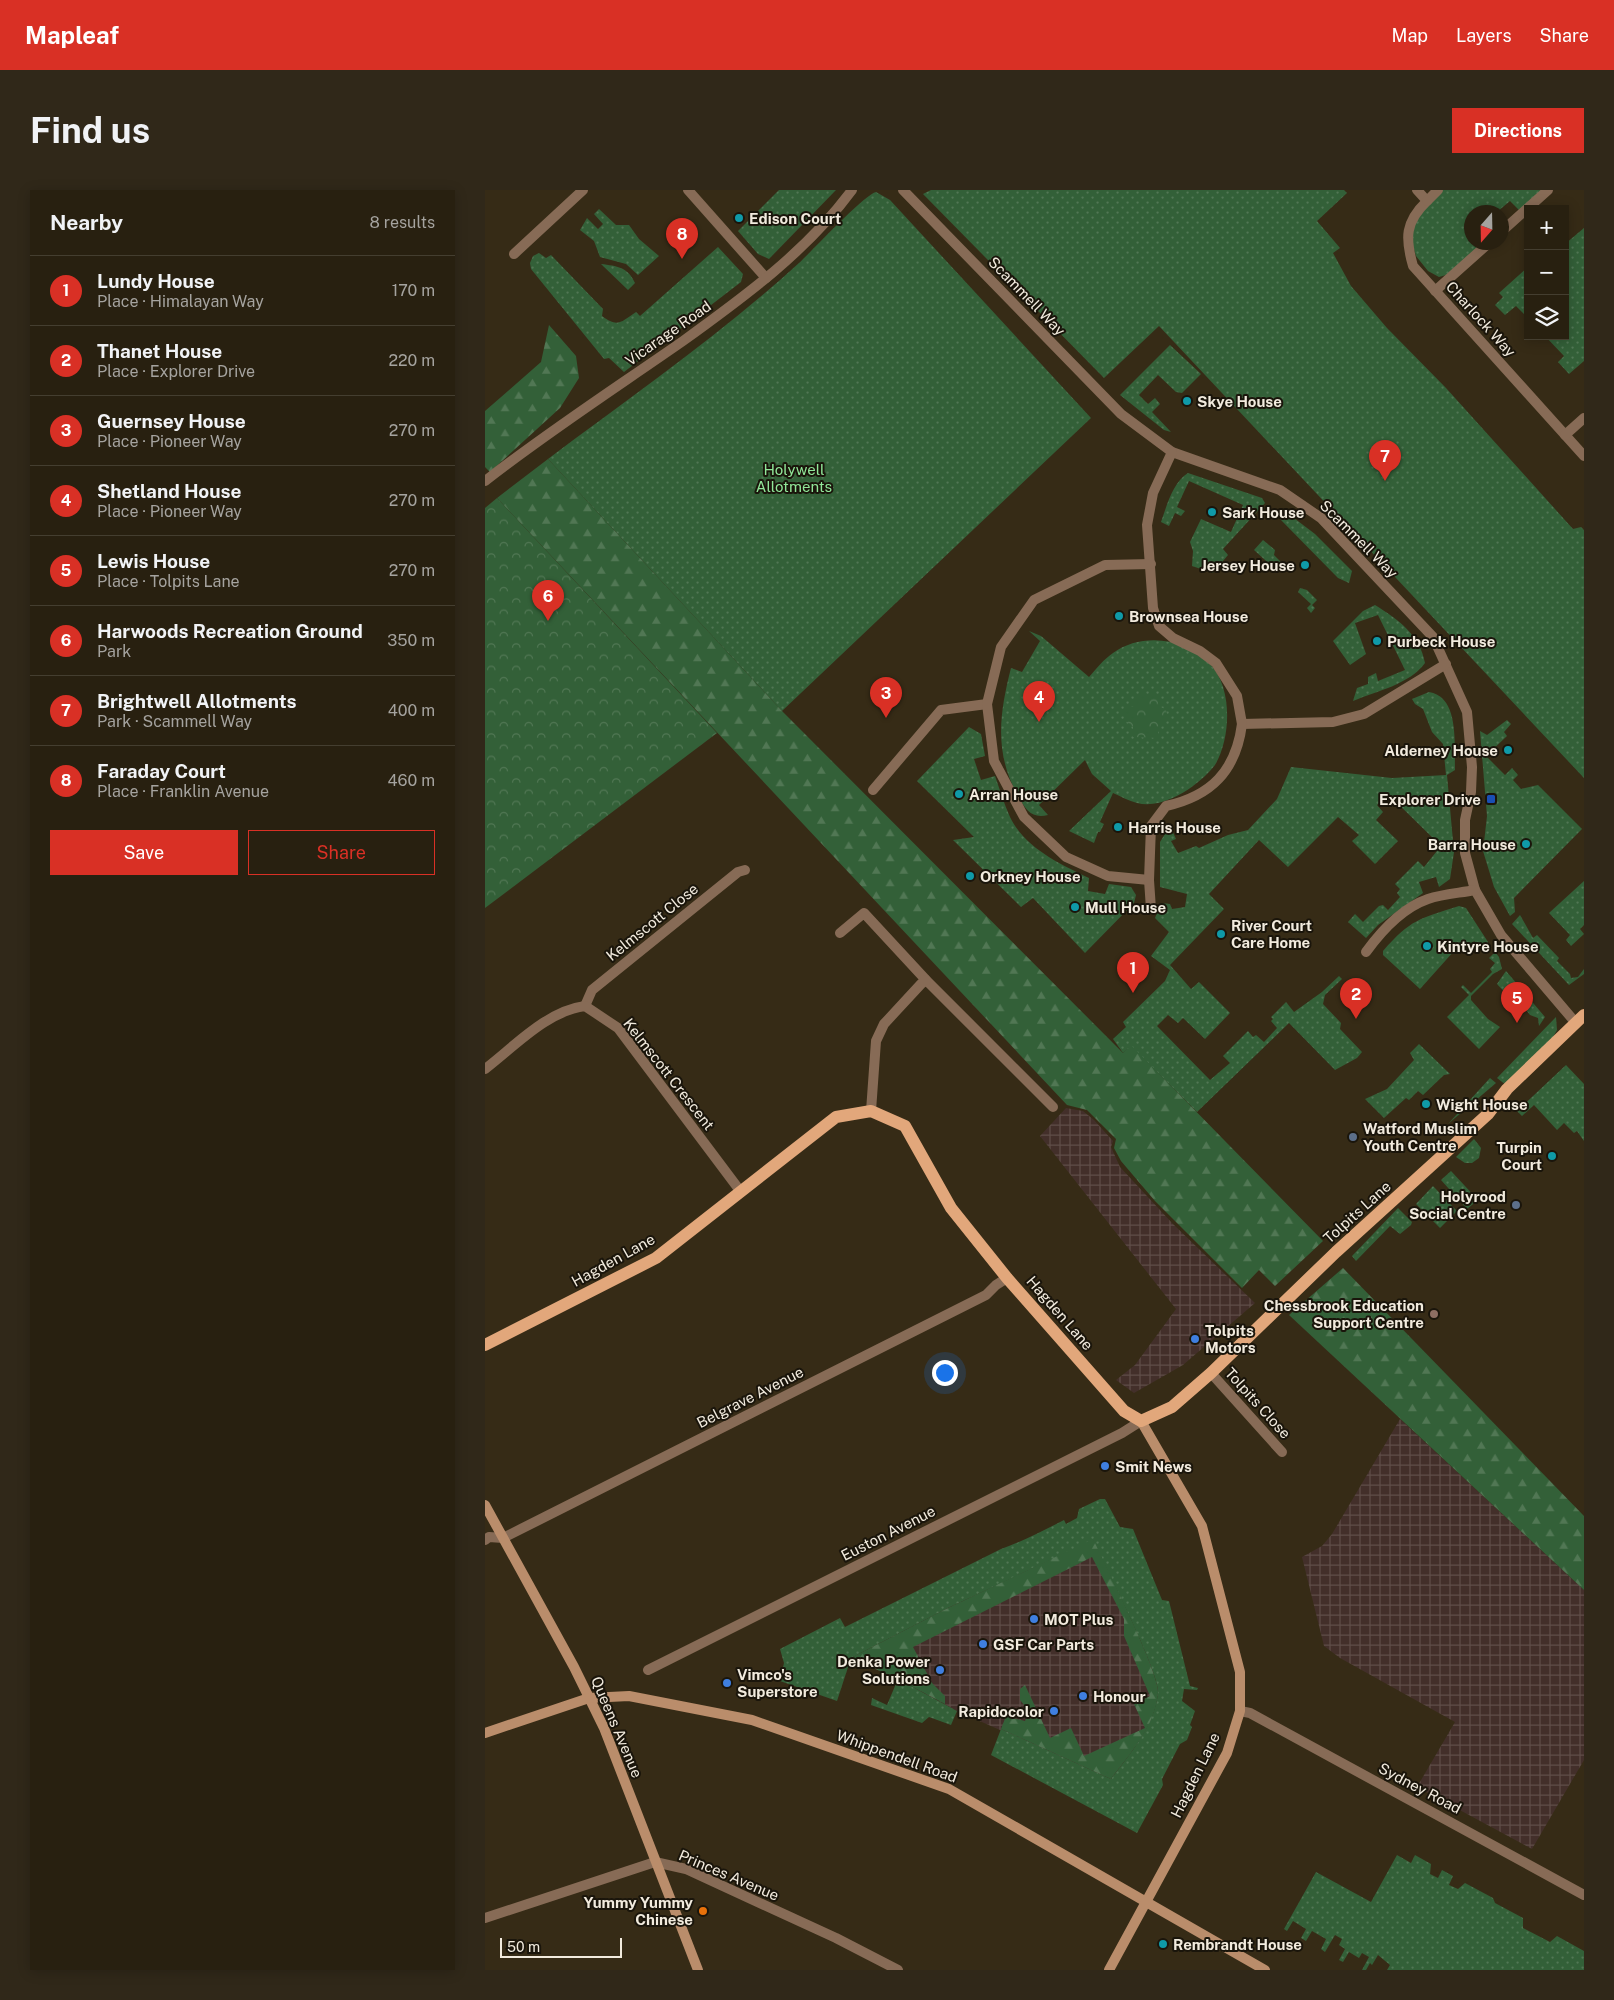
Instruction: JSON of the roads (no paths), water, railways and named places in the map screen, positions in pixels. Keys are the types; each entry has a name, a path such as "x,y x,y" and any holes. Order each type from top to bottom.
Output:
{"main road":[{"name":"Tolpits Lane","path":"1141,1421 1172,1407 1211,1374 1336,1252 1489,1114 1507,1089 1579,1019"},
{"name":"Hagden Lane","path":"485,1345 656,1258 836,1117 871,1111 905,1126 951,1208 1007,1278 1124,1411 1141,1421"}],"street":[{"path":"514,254 583,190"},
{"path":"688,190 766,278"},
{"name":"Vicarage Road","path":"485,480 526,449 734,305 818,232 852,190"},
{"name":"Scammell Way","path":"903,190 1121,414 1172,452 1280,490 1321,518 1433,637 1467,712 1472,767 1471,792 1465,820 1465,853 1475,890 1501,935 1579,1019"},
{"path":"1417,190 1427,201"},
{"name":"Charlock Way","path":"1439,190 1417,211 1409,226 1407,247 1413,266 1584,456"},
{"path":"1509,225 1548,190"},
{"path":"1435,291 1481,250"},
{"path":"1565,435 1584,418"},
{"path":"1151,908 1149,880 1151,826 1166,806 1187,801 1214,784 1226,771 1235,755 1242,724 1237,696 1216,663 1199,651 1173,638 1159,626 1153,608 1147,525 1153,494 1172,452"},
{"path":"1149,880 1108,876 1065,857 1023,817 994,761 987,704 1001,647 1034,600 1105,565 1151,564"},
{"path":"1242,724 1333,722 1364,714 1446,664"},
{"path":"873,790 941,710 987,704"},
{"name":"Kelmscott Close","path":"585,1006 592,990 737,872 745,870"},
{"path":"1366,952 1390,923 1407,910 1429,899 1475,890"},
{"path":"840,933 864,913 926,980 1053,1107"},
{"path":"871,1111 876,1041 884,1024 926,980"},
{"path":"485,1069 550,1018 570,1008 585,1006"},
{"name":"Kelmscott Crescent","path":"585,1006 618,1028 741,1192"},
{"name":"Belgrave Avenue","path":"503,1538 986,1295 1007,1278"},
{"name":"Tolpits Close","path":"1211,1374 1282,1452"},
{"name":"Euston Avenue","path":"648,1670 1122,1433 1141,1421"},
{"name":"Hagden Lane","path":"1109,1970 1227,1753 1240,1711 1240,1672 1228,1617 1202,1526 1141,1421"},
{"name":"Queens Avenue","path":"485,1506 589,1698 611,1746 699,1970"},
{"path":"485,1540 489,1538 503,1538"},
{"name":"Whippendell Road","path":"485,1733 589,1698 629,1696 752,1720 949,1789 1265,1970"},
{"name":"Sydney Road","path":"1240,1711 1250,1713 1584,1895"},
{"name":"Princes Avenue","path":"485,1918 655,1862 686,1869 836,1938 898,1970"}],"place":[{"name":"Edison Court","path":"739,218"},
{"name":"Faraday Court","path":"682,259"},
{"name":"Skye House","path":"1187,401"},
{"name":"Brightwell Allotments","path":"1385,481"},
{"name":"Sark House","path":"1212,512"},
{"name":"Jersey House","path":"1305,565"},
{"name":"Brownsea House","path":"1119,616"},
{"name":"Harwoods Recreation Ground","path":"548,621"},
{"name":"Purbeck House","path":"1377,641"},
{"name":"Guernsey House","path":"886,718"},
{"name":"Shetland House","path":"1039,722"},
{"name":"Alderney House","path":"1508,750"},
{"name":"Arran House","path":"959,794"},
{"name":"Explorer Drive","path":"1491,799"},
{"name":"Harris House","path":"1118,827"},
{"name":"Barra House","path":"1526,844"},
{"name":"Orkney House","path":"970,876"},
{"name":"Mull House","path":"1075,907"},
{"name":"River Court Care Home","path":"1221,934"},
{"name":"Kintyre House","path":"1427,946"},
{"name":"Lundy House","path":"1133,993"},
{"name":"Thanet House","path":"1356,1019"},
{"name":"Lewis House","path":"1517,1023"},
{"name":"Wight House","path":"1426,1104"},
{"name":"Watford Muslim Youth Centre","path":"1353,1137"},
{"name":"Turpin Court","path":"1552,1156"},
{"name":"Holyrood Social Centre","path":"1516,1205"},
{"name":"Chessbrook Education Support Centre","path":"1434,1314"},
{"name":"Tolpits Motors","path":"1195,1339"},
{"name":"Smit News","path":"1105,1466"},
{"name":"MOT Plus","path":"1034,1619"},
{"name":"GSF Car Parts","path":"983,1644"},
{"name":"Denka Power Solutions","path":"940,1670"},
{"name":"Vimco's Superstore","path":"727,1683"},
{"name":"Honour","path":"1083,1696"},
{"name":"Rapidocolor","path":"1054,1711"},
{"name":"Yummy Yummy Chinese","path":"703,1911"},
{"name":"Rembrandt House","path":"1163,1944"}],"park label":[{"name":"Holywell Allotments","path":"794,478"}]}
